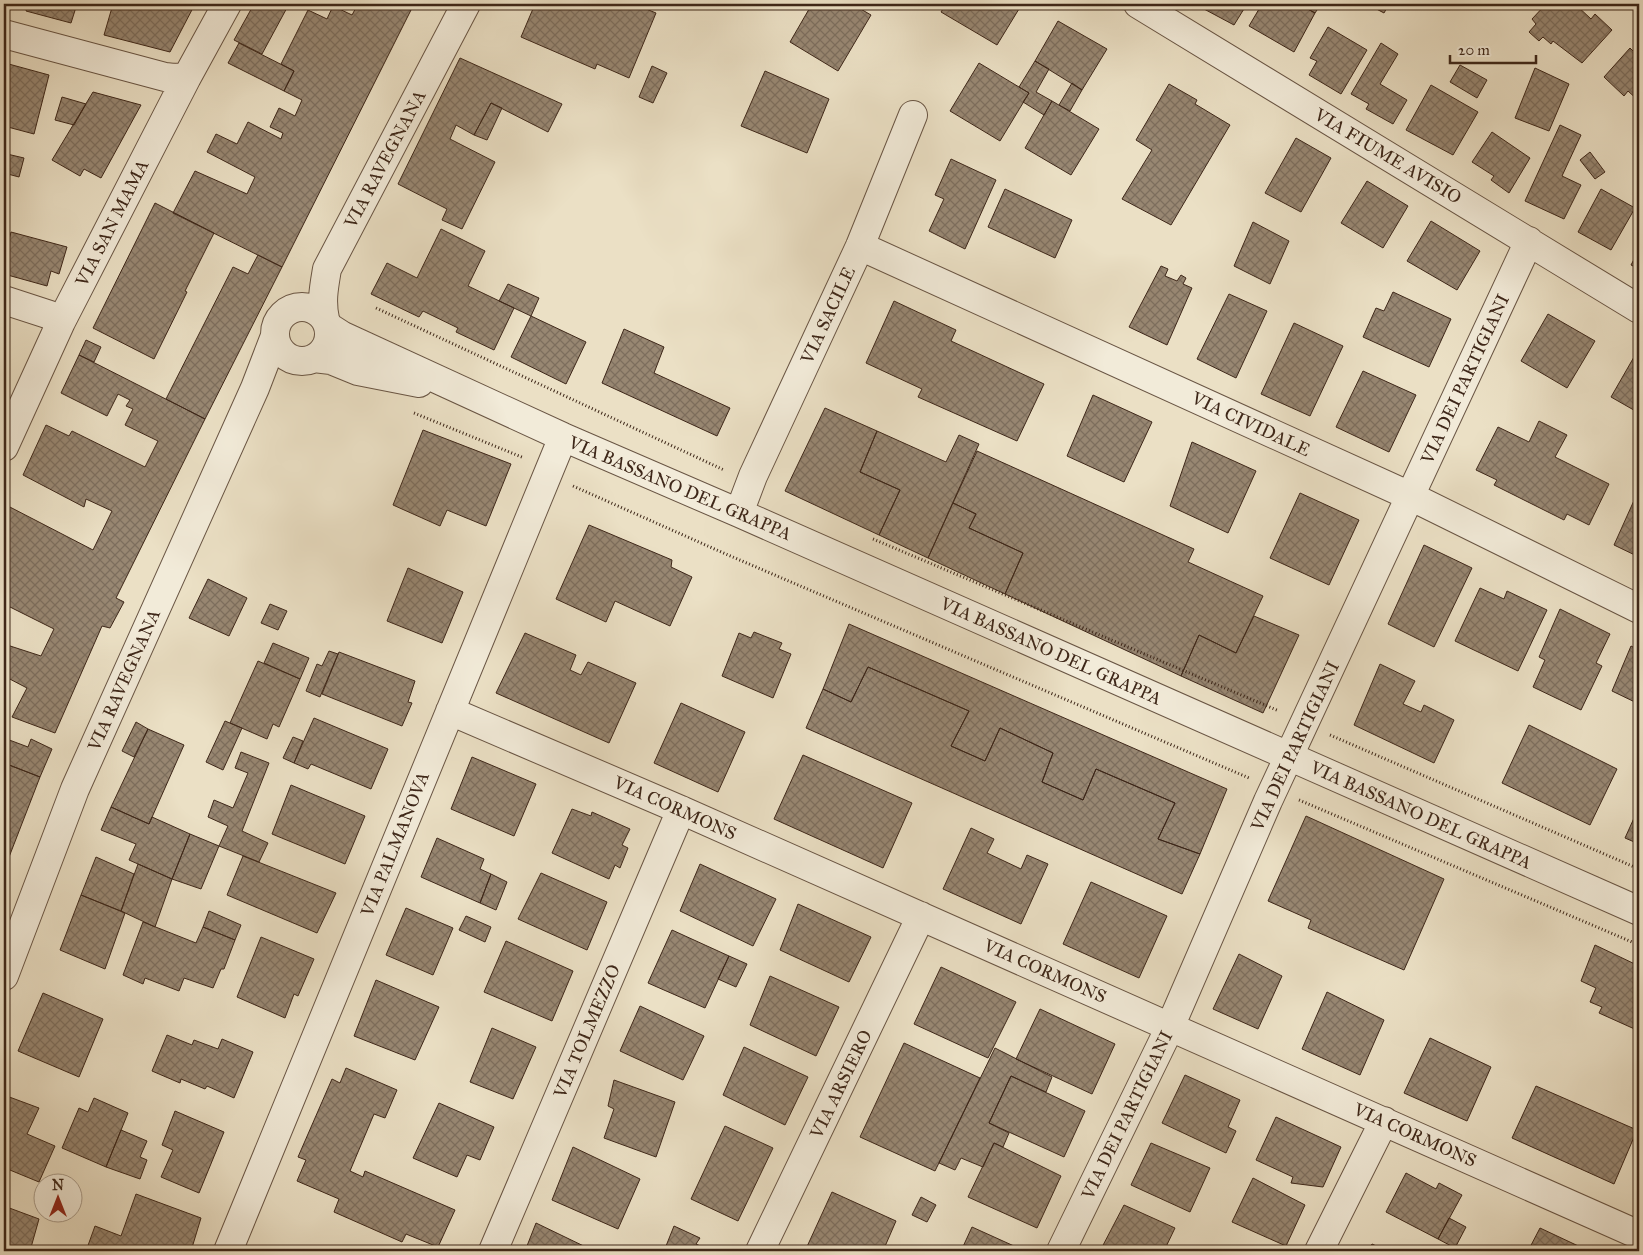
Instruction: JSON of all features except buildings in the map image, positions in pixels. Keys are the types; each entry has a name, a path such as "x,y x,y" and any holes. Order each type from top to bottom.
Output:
{"street":[{"name":"VIA SAN MAMA","path":"4,447 61,322 187,77 227,4"},
{"name":"VIA RAVEGNANA","path":"327,323 322,306 322,293 327,269 466,4"},
{"name":"VIA FIUME AVISIO","path":"1138,4 1639,309"},
{"path":"4,34 165,77 187,77"},
{"name":"VIA SACILE","path":"739,513 753,476 860,246 913,115"},
{"name":"VIA DEI PARTIGIANI","path":"1061,1251 1170,1027 1264,810 1528,241"},
{"name":"VIA CIVIDALE","path":"860,246 1410,496 1639,609"},
{"path":"4,300 50,315 61,322"},
{"path":"302,306 311,308 319,312 327,323 329,336 327,346 321,353 305,359 282,351 275,336 280,319 293,308 302,306"},
{"name":"VIA BASSANO DEL GRAPPA","path":"327,323 343,336 462,392 1639,911"},
{"name":"VIA RAVEGNANA","path":"4,976 74,789 255,388 275,336"},
{"name":"VIA RAVEGNANA","path":"255,388 273,372 305,359"},
{"name":"VIA BASSANO DEL GRAPPA","path":"305,359 331,360 358,371 462,392"},
{"name":"VIA PALMANOVA","path":"228,1251 563,437"},
{"name":"VIA CORMONS","path":"450,711 681,810 1639,1236"},
{"name":"VIA TOLMEZZO","path":"492,1251 681,810"},
{"name":"VIA ARSIERO","path":"760,1251 921,916"},
{"path":"1319,1251 1384,1121"},
{"path":"1633,1251 1639,1236"}],"path":[{"path":"376,308 723,470 753,476"},
{"path":"406,409 525,459"},
{"path":"570,485 728,556 1257,782"},
{"path":"867,536 1305,723 1639,869"},
{"path":"1293,797 1639,945"}]}
